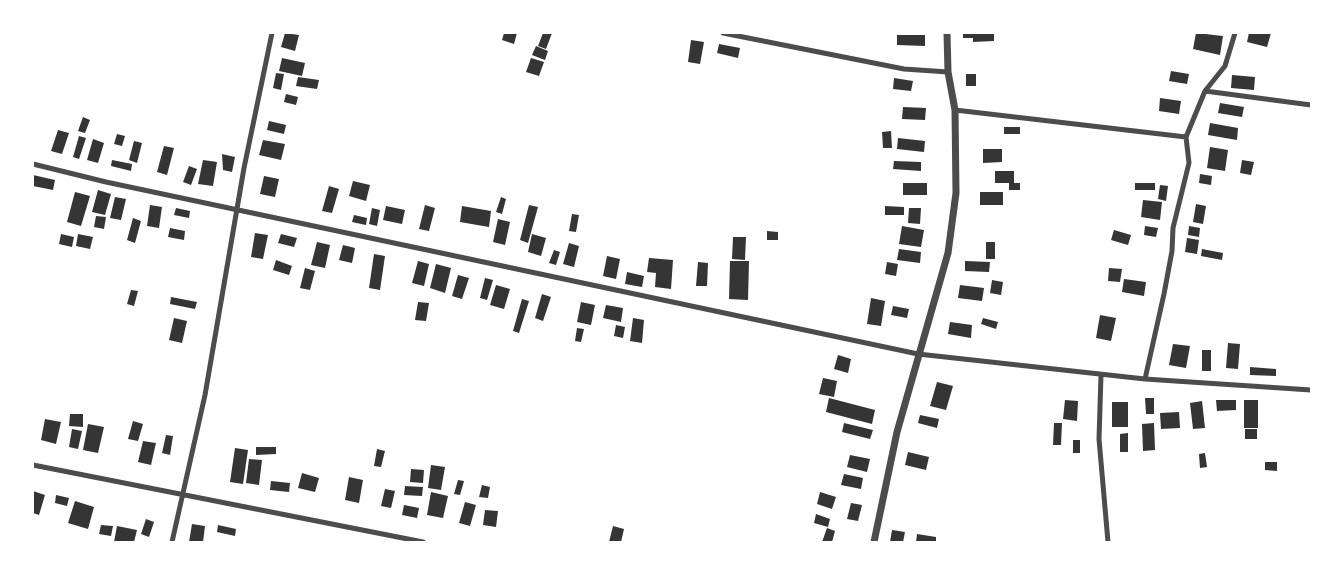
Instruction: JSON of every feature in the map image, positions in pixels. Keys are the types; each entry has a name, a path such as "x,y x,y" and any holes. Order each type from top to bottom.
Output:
{"street":[{"path":"172,542 184,494 244,168 272,33"},
{"path":"723,33 904,69 948,72"},
{"path":"874,542 897,432 949,243 956,193 955,110 948,72 947,33"},
{"path":"1145,379 1164,294 1173,228 1189,163 1186,137 1205,91 1225,66 1235,33"},
{"path":"1205,91 1271,102 1311,105"},
{"path":"955,110 1186,137"},
{"path":"33,164 238,210 918,354 1101,375 1311,390"},
{"path":"1101,375 1099,439 1108,542"},
{"path":"33,465 423,542"}],"building":[{"path":"285,33 299,35 295,51 281,47"},
{"path":"504,33 517,33 514,44 502,40"},
{"path":"543,33 552,33 546,49 538,46"},
{"path":"963,33 994,33 994,41 973,42 973,38 963,38"},
{"path":"1196,33 1223,36 1220,55 1193,49"},
{"path":"1249,33 1271,33 1267,47 1247,42"},
{"path":"897,35 925,35 925,46 897,45"},
{"path":"691,40 704,42 700,64 688,62"},
{"path":"719,44 740,48 738,58 717,53"},
{"path":"536,46 548,51 545,60 532,55"},
{"path":"282,58 305,63 302,76 279,71"},
{"path":"531,58 544,62 539,76 526,72"},
{"path":"1171,71 1189,74 1187,84 1169,81"},
{"path":"276,73 284,74 281,90 273,88"},
{"path":"966,74 976,74 976,86 966,86"},
{"path":"1232,75 1255,77 1254,90 1231,88"},
{"path":"298,77 319,80 317,89 296,86"},
{"path":"894,78 913,81 911,91 893,89"},
{"path":"286,94 298,97 296,105 284,102"},
{"path":"1160,98 1181,101 1179,114 1159,111"},
{"path":"1220,103 1244,107 1242,117 1218,113"},
{"path":"903,107 926,108 925,120 902,119"},
{"path":"83,117 90,120 85,133 78,131"},
{"path":"269,121 286,125 284,134 267,130"},
{"path":"1210,123 1238,128 1237,140 1208,135"},
{"path":"1004,127 1020,127 1020,134 1004,134"},
{"path":"58,130 69,133 62,154 51,151"},
{"path":"891,131 892,148 883,148 882,132"},
{"path":"117,134 125,136 122,146 114,144"},
{"path":"79,136 86,138 79,159 73,157"},
{"path":"898,138 925,141 924,152 897,149"},
{"path":"93,139 104,143 98,163 87,160"},
{"path":"263,140 285,144 281,160 259,155"},
{"path":"134,141 142,143 137,163 129,160"},
{"path":"164,146 174,148 167,175 157,172"},
{"path":"1210,147 1228,150 1225,171 1207,168"},
{"path":"983,149 1002,149 1002,162 983,163"},
{"path":"222,154 235,157 232,172 223,170"},
{"path":"112,160 132,164 131,171 111,166"},
{"path":"203,160 217,162 213,186 198,184"},
{"path":"1242,160 1254,162 1251,175 1240,173"},
{"path":"894,161 921,162 921,171 893,169"},
{"path":"189,166 197,169 191,185 183,182"},
{"path":"995,171 1014,171 1014,183 1020,183 1020,190 1009,190 1009,183 995,183"},
{"path":"1200,174 1212,176 1211,185 1199,183"},
{"path":"33,175 55,180 53,190 33,186"},
{"path":"264,176 279,179 275,197 260,194"},
{"path":"353,181 370,185 366,201 349,196"},
{"path":"903,183 927,183 927,195 903,195"},
{"path":"1135,183 1155,183 1155,190 1135,190"},
{"path":"1160,185 1168,186 1166,201 1158,199"},
{"path":"329,186 339,189 332,213 322,211"},
{"path":"98,190 111,194 105,215 92,212"},
{"path":"75,192 90,196 81,226 67,222"},
{"path":"980,192 1003,192 1003,205 980,205"},
{"path":"115,197 126,199 121,220 110,218"},
{"path":"501,197 506,199 502,214 496,212"},
{"path":"1143,200 1162,202 1160,220 1141,217"},
{"path":"1196,204 1206,206 1203,224 1193,222"},
{"path":"150,205 162,207 159,228 147,226"},
{"path":"425,205 435,208 429,231 419,229"},
{"path":"529,205 538,207 528,243 520,240"},
{"path":"386,206 405,210 402,224 383,220"},
{"path":"462,206 491,211 489,227 460,222"},
{"path":"885,206 904,207 904,215 885,215"},
{"path":"176,208 190,211 189,218 174,215"},
{"path":"372,208 380,210 377,226 369,224"},
{"path":"909,208 921,208 920,224 908,223"},
{"path":"572,214 579,215 576,232 569,231"},
{"path":"354,215 367,218 366,225 352,222"},
{"path":"96,216 106,217 104,229 94,227"},
{"path":"133,218 141,221 135,243 127,240"},
{"path":"498,219 510,222 505,245 493,242"},
{"path":"902,226 924,230 921,247 899,244"},
{"path":"1145,226 1158,228 1156,237 1144,235"},
{"path":"1189,226 1200,228 1199,237 1188,235"},
{"path":"170,228 185,231 184,240 168,237"},
{"path":"1114,230 1131,235 1128,245 1111,240"},
{"path":"767,231 778,232 778,240 767,240"},
{"path":"255,233 268,235 263,259 251,257"},
{"path":"61,234 74,237 72,247 59,244"},
{"path":"78,234 93,237 90,249 76,246"},
{"path":"281,234 297,238 294,247 278,243"},
{"path":"532,234 546,238 541,256 528,252"},
{"path":"733,237 746,237 745,260 732,259"},
{"path":"1187,238 1199,240 1197,254 1185,252"},
{"path":"317,242 330,245 325,268 311,265"},
{"path":"986,242 995,242 995,259 986,259"},
{"path":"569,243 579,246 574,267 563,264"},
{"path":"343,245 355,248 352,263 339,260"},
{"path":"899,249 921,252 920,263 897,260"},
{"path":"1202,249 1223,253 1222,260 1201,256"},
{"path":"554,250 560,252 556,265 549,263"},
{"path":"374,254 385,256 380,290 369,288"},
{"path":"607,256 620,259 616,279 603,276"},
{"path":"649,258 673,260 671,289 655,287 656,273 647,272"},
{"path":"276,260 292,266 289,275 273,270"},
{"path":"418,261 429,264 424,286 412,283"},
{"path":"730,261 749,261 748,300 729,299"},
{"path":"965,261 990,262 989,272 965,271"},
{"path":"698,262 708,263 707,286 696,286"},
{"path":"887,262 898,264 896,276 885,274"},
{"path":"436,264 451,268 445,293 430,288"},
{"path":"305,268 315,271 310,290 300,288"},
{"path":"1109,268 1122,269 1120,282 1108,281"},
{"path":"627,272 644,276 642,287 625,284"},
{"path":"458,275 469,278 462,299 452,296"},
{"path":"485,278 493,280 487,300 480,298"},
{"path":"1124,279 1146,282 1144,296 1122,292"},
{"path":"992,280 1003,282 1001,295 990,293"},
{"path":"496,285 510,289 504,309 490,305"},
{"path":"960,285 984,288 982,301 958,298"},
{"path":"131,290 138,291 134,306 127,304"},
{"path":"542,294 551,297 543,321 535,318"},
{"path":"171,297 197,302 195,309 170,304"},
{"path":"871,298 885,301 881,326 867,324"},
{"path":"522,299 529,301 519,333 513,331"},
{"path":"418,302 429,303 426,321 415,320"},
{"path":"581,302 595,305 591,325 577,322"},
{"path":"606,305 623,308 621,322 603,318"},
{"path":"893,306 909,309 907,318 891,315"},
{"path":"1100,315 1116,318 1111,341 1096,338"},
{"path":"174,318 187,321 182,343 169,340"},
{"path":"633,318 644,320 642,343 630,341"},
{"path":"983,318 998,322 996,329 981,324"},
{"path":"950,322 972,325 971,338 948,334"},
{"path":"616,325 625,327 623,338 614,336"},
{"path":"577,328 584,329 581,342 575,341"},
{"path":"1228,343 1240,344 1238,369 1226,368"},
{"path":"1173,344 1190,346 1186,368 1169,365"},
{"path":"1202,350 1211,350 1211,371 1202,371"},
{"path":"838,355 851,359 848,373 834,369"},
{"path":"1250,367 1276,369 1276,376 1250,375"},
{"path":"823,378 837,381 834,397 819,394"},
{"path":"937,382 953,386 946,410 930,406"},
{"path":"829,398 875,410 872,424 826,412"},
{"path":"1145,398 1154,398 1154,414 1146,414"},
{"path":"1065,400 1078,401 1077,421 1063,419"},
{"path":"1216,400 1236,400 1236,410 1217,411"},
{"path":"1244,400 1258,400 1258,428 1244,428"},
{"path":"1202,401 1205,428 1193,429 1190,403"},
{"path":"1112,402 1128,402 1128,427 1112,427"},
{"path":"1179,412 1180,428 1161,429 1160,413"},
{"path":"70,414 83,414 83,427 69,426"},
{"path":"920,415 939,419 937,428 918,423"},
{"path":"45,419 61,422 56,444 41,440"},
{"path":"133,421 143,424 138,441 128,439"},
{"path":"844,423 873,430 870,439 842,432"},
{"path":"1054,423 1062,423 1061,445 1053,445"},
{"path":"1154,423 1155,450 1143,451 1142,424"},
{"path":"88,424 104,427 98,453 83,450"},
{"path":"72,429 82,431 78,449 69,447"},
{"path":"1245,429 1257,429 1257,439 1245,439"},
{"path":"1128,433 1128,452 1120,452 1120,434"},
{"path":"166,435 173,436 170,455 162,453"},
{"path":"1073,440 1080,440 1080,453 1073,453"},
{"path":"143,441 156,443 151,465 138,462"},
{"path":"256,447 276,447 276,454 256,455"},
{"path":"235,448 248,450 243,484 230,482"},
{"path":"377,449 385,451 381,467 374,466"},
{"path":"908,452 929,457 926,470 905,465"},
{"path":"1205,453 1207,467 1200,468 1199,454"},
{"path":"850,455 870,459 867,472 847,467"},
{"path":"249,459 262,460 259,485 246,483"},
{"path":"1265,462 1277,462 1277,471 1265,470"},
{"path":"431,465 445,467 441,490 428,488"},
{"path":"411,469 424,470 423,483 410,482"},
{"path":"302,473 319,478 315,492 298,488"},
{"path":"844,474 863,478 861,489 841,485"},
{"path":"349,477 363,480 359,503 345,500"},
{"path":"458,480 464,481 460,495 454,494"},
{"path":"271,481 290,483 289,492 270,490"},
{"path":"482,485 490,487 488,498 479,497"},
{"path":"405,486 423,487 422,496 404,495"},
{"path":"385,489 395,491 391,508 381,506"},
{"path":"33,491 45,495 39,515 33,513"},
{"path":"431,492 448,496 443,518 427,515"},
{"path":"820,492 836,497 832,509 817,504"},
{"path":"56,495 69,498 67,506 55,503"},
{"path":"75,501 94,507 88,529 68,523"},
{"path":"465,502 476,505 470,526 459,523"},
{"path":"851,503 862,505 858,521 847,519"},
{"path":"404,505 419,508 417,518 402,515"},
{"path":"485,510 498,511 496,527 483,525"},
{"path":"816,514 830,519 828,527 814,523"},
{"path":"146,519 154,522 149,537 141,534"},
{"path":"192,524 205,526 203,542 189,542"},
{"path":"101,525 113,526 111,536 99,534"},
{"path":"218,525 236,529 235,536 217,532"},
{"path":"117,526 137,530 134,542 114,542"},
{"path":"613,526 624,529 621,542 609,542"},
{"path":"827,528 835,531 832,542 822,542"},
{"path":"892,530 905,532 903,542 890,542"},
{"path":"917,534 936,537 936,542 916,542"}]}
